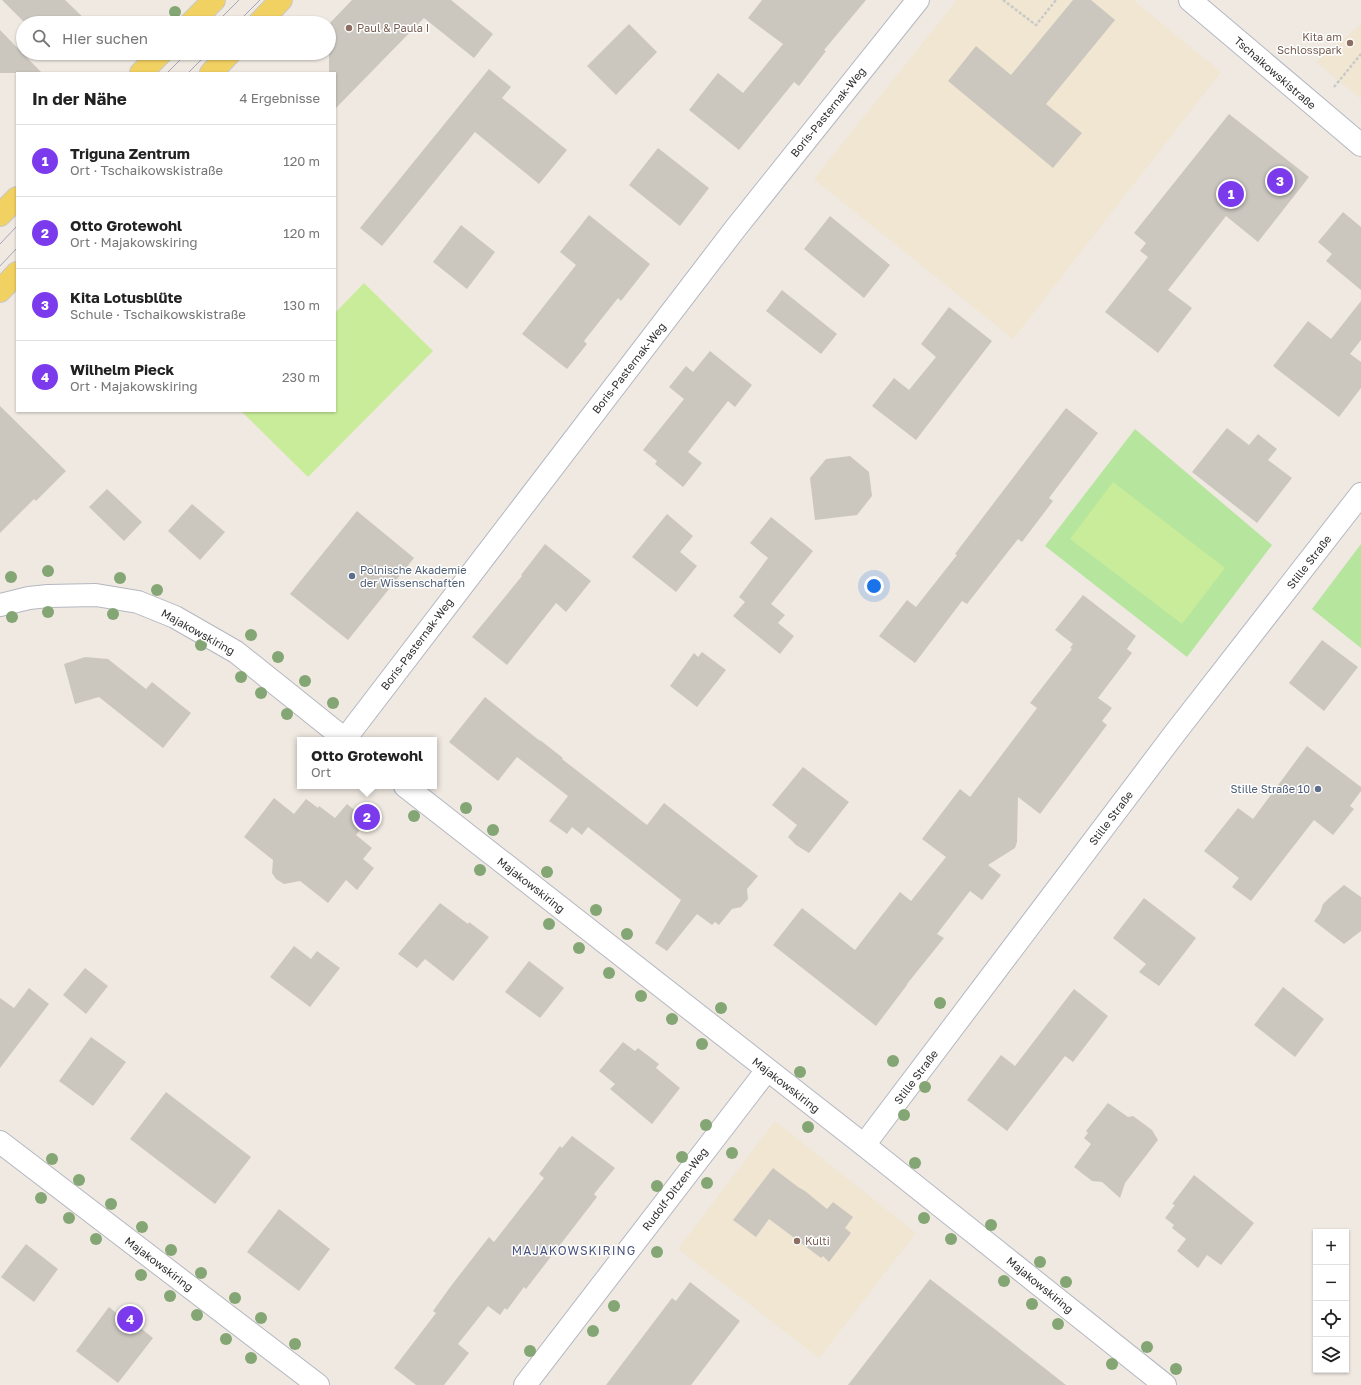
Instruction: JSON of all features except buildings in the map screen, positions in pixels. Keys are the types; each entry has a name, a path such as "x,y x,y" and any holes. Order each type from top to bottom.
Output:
{"main road":[{"path":"198,16 214,0"},
{"path":"266,16 281,0"},
{"path":"142,72 154,60"},
{"path":"211,72 223,60"},
{"path":"0,215 16,199"},
{"path":"0,291 16,274"}],"street":[{"name":"Boris-Pasternak-Weg","path":"347,737 735,229 918,0"},
{"name":"Tschaikowskistraße","path":"1190,0 1274,73 1361,145"},
{"name":"Stille Straße","path":"864,1145 1175,733 1361,494"},
{"name":"Majakowskiring","path":"0,605 29,598 48,596 96,595 138,602 175,617 236,652 341,737"},
{"name":"Majakowskiring","path":"409,789 864,1145 1165,1385"},
{"name":"Rudolf-Ditzen-Weg","path":"525,1385 767,1070"},
{"name":"Majakowskiring","path":"0,1142 318,1385"}],"path":[{"path":"1004,0 1036,25 1056,0"},
{"path":"1334,87 1361,54"}],"shaded area":[{"path":"957,0 1133,0 1221,72 1013,339 814,179"},
{"name":"Kita am Schlosspark","path":"1361,24 1361,99 1316,62"},
{"name":"Kulti","path":"775,1121 916,1233 819,1358 678,1249"}],"green space":[{"path":"364,283 433,351 308,477 242,412 336,412 336,312"},
{"path":"1135,429 1272,545 1187,657 1045,546"},
{"path":"1113,482 1225,568 1182,624 1070,539"},
{"path":"1361,544 1361,648 1312,609"}],"tram line":[{"path":"223,16 239,0"},
{"path":"244,16 260,0"},
{"path":"168,72 180,60"},
{"path":"189,72 201,60"},
{"path":"0,244 16,227"},
{"path":"0,266 16,249"}],"place":[{"name":"Paul & Paula I","path":"349,28"},
{"name":"Kita am Schlosspark","path":"1350,43"},
{"name":"Kita Lotusblüte","path":"1280,181"},
{"name":"Triguna Zentrum","path":"1231,194"},
{"name":"Polnische Akademie der Wissenschaften","path":"352,576"},
{"name":"Stille Straße 10","path":"1318,789"},
{"name":"Otto Grotewohl","path":"367,817"},
{"name":"Kulti","path":"797,1241"},
{"name":"Wilhelm Pieck","path":"130,1319"}],"district":[{"name":"MAJAKOWSKIRING","path":"574,1251"}]}
